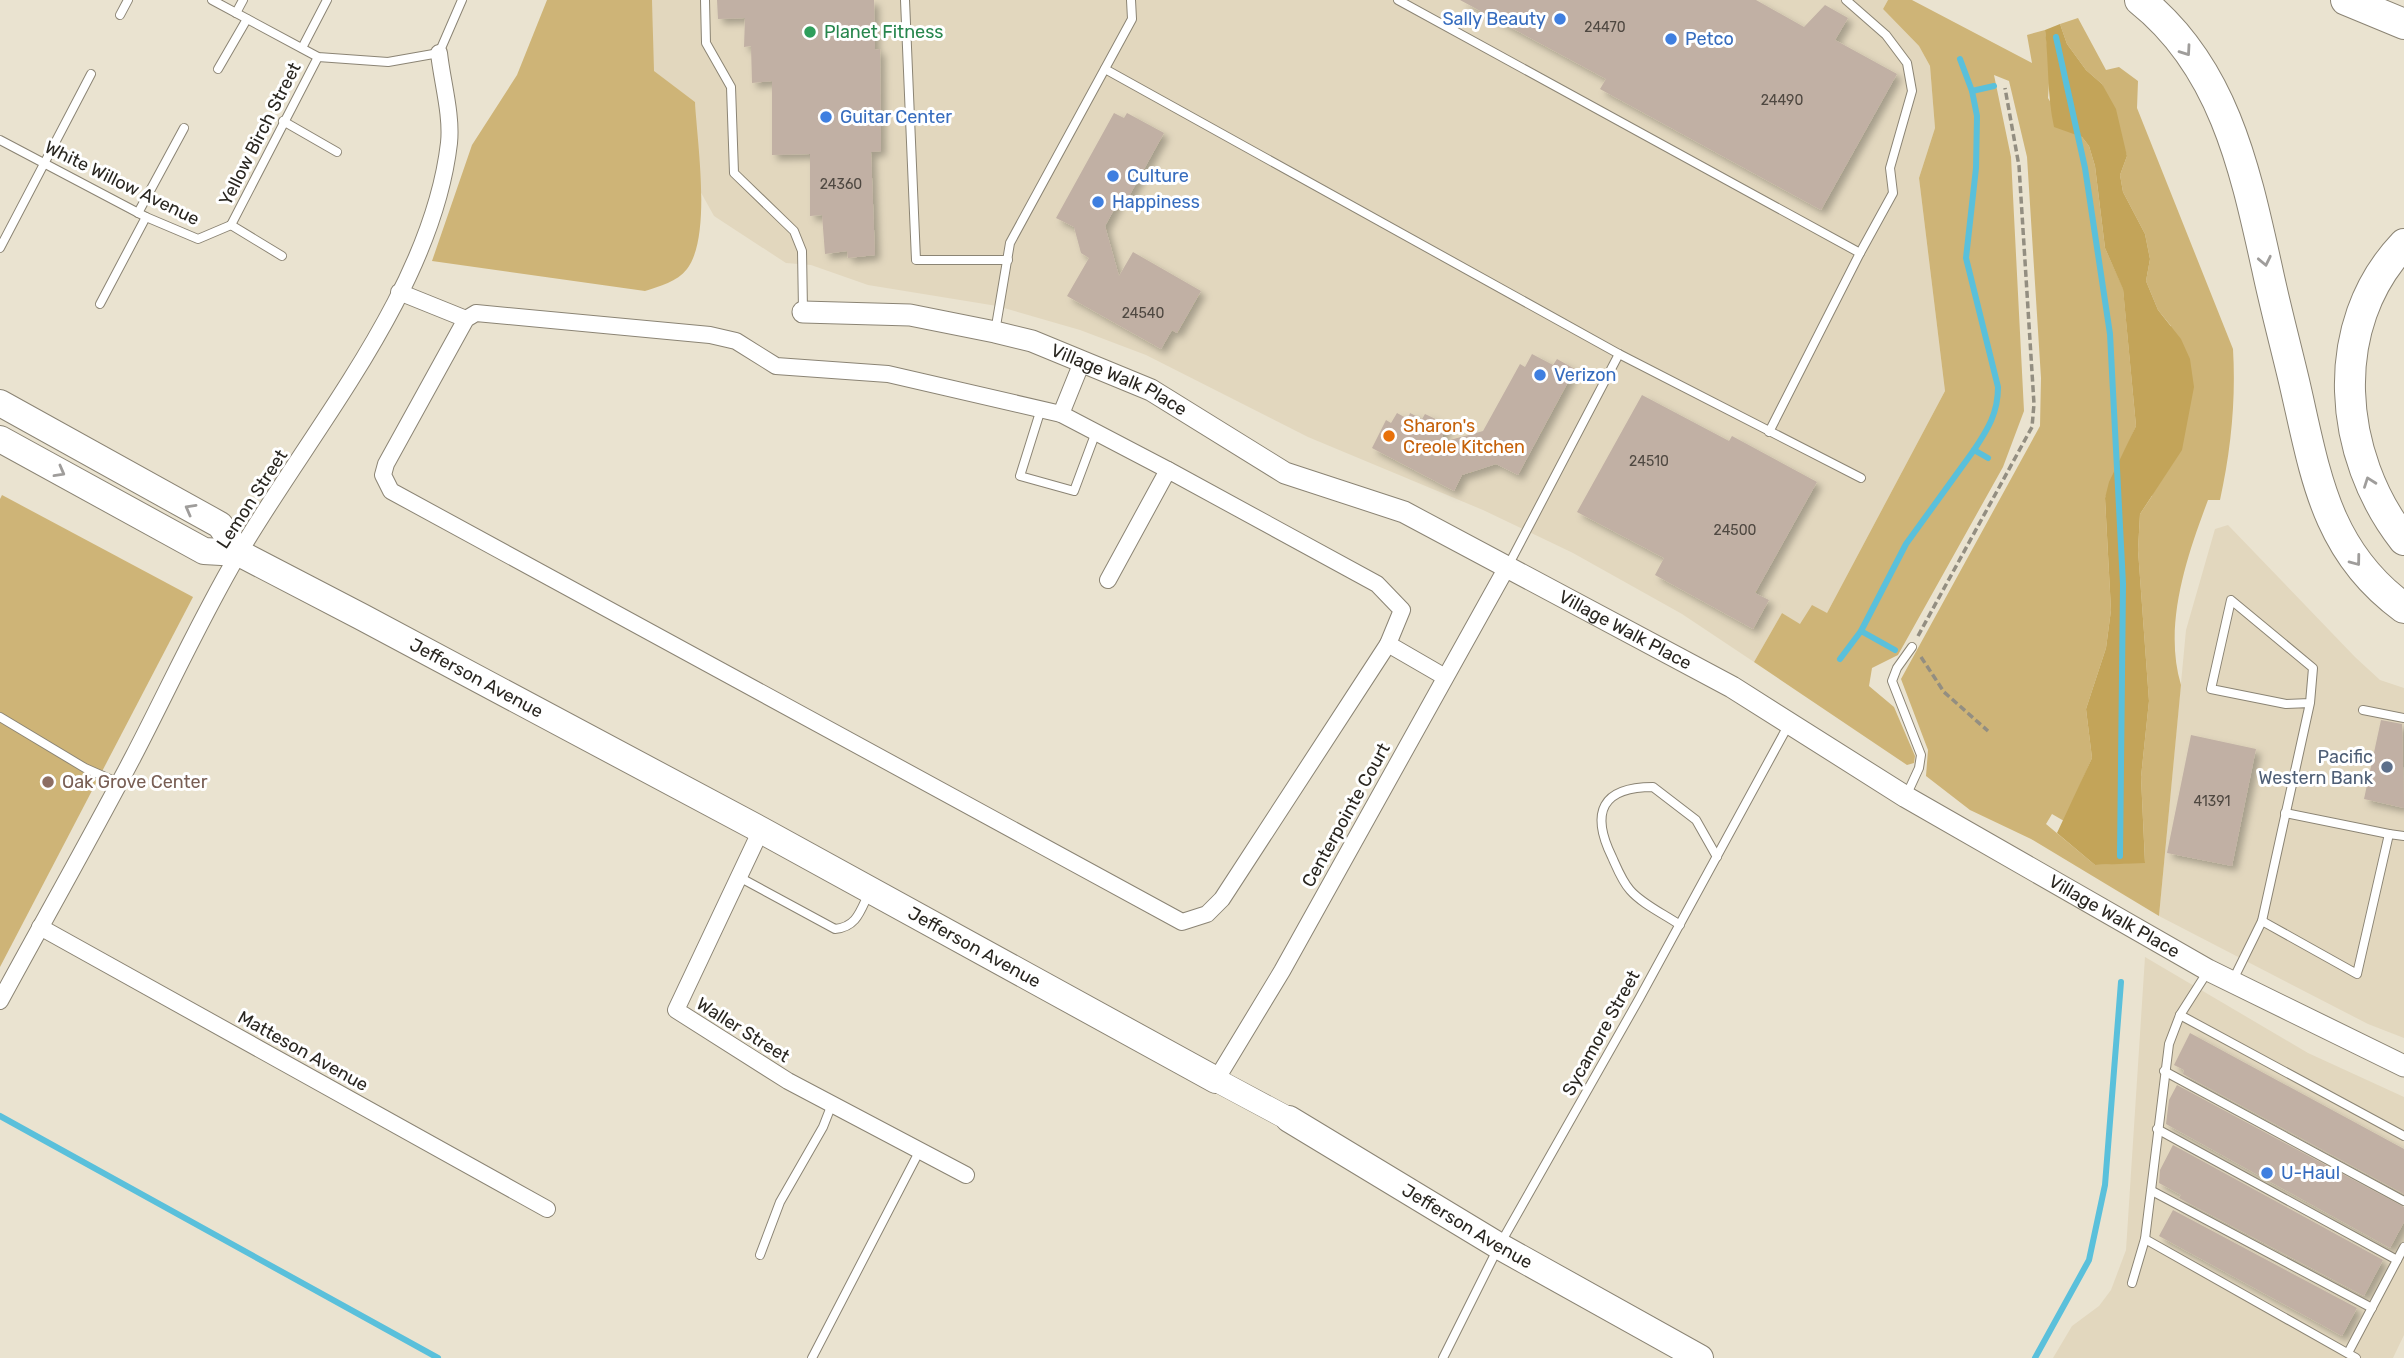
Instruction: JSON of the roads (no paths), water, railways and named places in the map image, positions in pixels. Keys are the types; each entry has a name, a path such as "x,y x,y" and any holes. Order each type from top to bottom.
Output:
{"highway":[{"path":"2140,0 2179,41 2228,118 2245,167 2308,454 2327,509 2354,560 2382,592 2404,608"},
{"path":"2347,0 2404,24"},
{"path":"2404,244 2377,279 2354,338 2349,374 2352,429 2370,489 2404,540"}],"main road":[{"name":"Jefferson Avenue","path":"0,403 220,525 239,553"},
{"name":"Jefferson Avenue","path":"0,439 204,551 239,553 761,830 1289,1119 1499,1246 1700,1358"}],"street":[{"name":"Lemon Street","path":"0,1001 120,782 239,553 327,421 419,251 437,201 449,141 439,53"},
{"path":"399,292 466,318"},
{"name":"Village Walk Place","path":"803,312 910,315 995,332 1032,341 1151,390 1285,473 1404,512 1732,687 1906,797 2208,970 2404,1066"},
{"path":"476,313 710,335 736,341 776,366 888,374 1041,409 1061,414 1096,431 1377,584 1402,610 1388,644 1222,899 1207,914 1182,922 391,491 383,475 386,464 466,318 476,313"},
{"path":"1061,414 1082,362"},
{"path":"1108,580 1168,470"},
{"name":"Centerpointe Court","path":"1216,1080 1282,971 1507,567"},
{"path":"1388,644 1445,677"},
{"name":"Waller Street","path":"761,830 676,1010 788,1081 966,1175"},
{"name":"Matteson Avenue","path":"40,927 547,1209"}],"lane":[{"path":"120,15 128,0"},
{"path":"212,0 318,57 388,62 439,53"},
{"path":"236,13 243,0"},
{"path":"302,48 327,0"},
{"name":"Lemon Street","path":"439,53 462,0"},
{"path":"705,0 706,43 731,87 734,173 794,231 802,251 803,312"},
{"path":"905,0 916,260 1007,260"},
{"path":"995,332 1010,243 1132,19 1131,0"},
{"path":"1398,0 1860,253"},
{"path":"1769,432 1893,193 1890,168 1912,90 1906,63 1893,44 1846,0"},
{"path":"218,69 247,19"},
{"name":"Yellow Birch Street","path":"231,225 318,57"},
{"path":"1105,69 1619,354 1861,478"},
{"path":"0,248 91,74"},
{"path":"284,121 337,152"},
{"path":"100,304 184,128"},
{"name":"White Willow Avenue","path":"0,140 142,215 198,239 231,225"},
{"path":"231,225 282,256"},
{"path":"1507,567 1619,354"},
{"path":"1041,409 1020,476 1074,491 1096,431"},
{"path":"2232,983 2262,921 2310,703 2313,668 2231,600 2211,690 2286,704 2310,703"},
{"path":"1906,797 1919,768 1921,755 1892,681 1896,668 1912,647"},
{"path":"2363,710 2404,718"},
{"path":"0,717 85,768 120,782"},
{"name":"Sycamore Street","path":"1443,1358 1499,1246 1680,925 1789,724"},
{"path":"1680,925 1633,893 1625,884 1601,829 1599,818 1605,804 1618,791 1653,787 1696,820 1717,857"},
{"path":"2285,813 2404,836"},
{"path":"2262,921 2357,974 2389,834"},
{"path":"739,877 835,929 846,928 856,921 870,891"},
{"path":"2132,1283 2146,1238 2164,1071 2180,1015 2208,970"},
{"path":"2180,1015 2404,1136"},
{"path":"2164,1071 2404,1201"},
{"path":"760,1255 780,1202 823,1127 832,1104"},
{"path":"2157,1129 2397,1260"},
{"path":"812,1358 920,1150"},
{"path":"2152,1191 2372,1308"},
{"path":"2146,1238 2352,1356 2372,1308 2404,1247"}],"waterway":[{"path":"2056,37 2085,168 2110,334 2123,584 2120,856"},
{"path":"1960,59 1972,91 1994,86"},
{"path":"1972,91 1977,116 1976,168 1966,258 1998,387 1991,420 1974,450"},
{"path":"1840,659 1861,631 1906,544 1974,450 1988,458"},
{"path":"1861,631 1895,650"},
{"path":"2035,1358 2089,1260 2105,1185 2121,982"},
{"path":"0,1116 438,1358"}],"place":[{"name":"Sally Beauty","path":"1560,19"},
{"name":"Planet Fitness","path":"810,32"},
{"name":"Petco","path":"1671,39"},
{"name":"Guitar Center","path":"826,117"},
{"name":"Culture","path":"1113,176"},
{"name":"Happiness","path":"1098,202"},
{"name":"Verizon","path":"1540,375"},
{"name":"Sharon's Creole Kitchen","path":"1389,436"},
{"name":"Pacific Western Bank","path":"2387,767"},
{"name":"Oak Grove Center","path":"48,782"},
{"name":"U-Haul","path":"2267,1173"}]}
